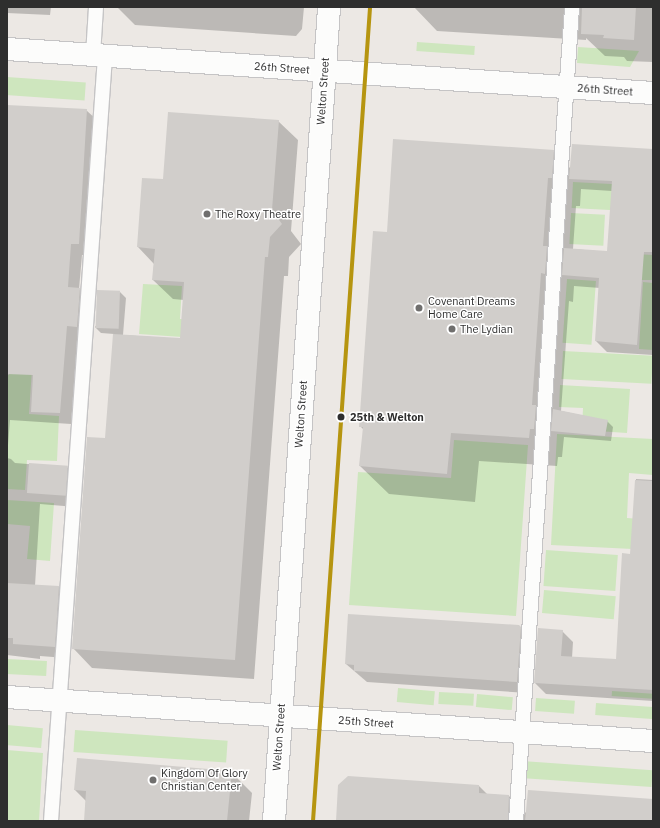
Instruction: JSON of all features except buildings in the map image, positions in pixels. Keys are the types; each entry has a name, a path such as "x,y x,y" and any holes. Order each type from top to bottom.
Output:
{"street":[{"name":"Welton Street","path":"274,821 328,7"},
{"name":"26th Street","path":"7,49 653,93"},
{"name":"25th Street","path":"7,697 653,741"}],"lane":[{"path":"51,821 99,56 96,7"},
{"path":"516,821 572,7"}],"green space":[{"path":"417,42 475,46 474,55 416,51"},
{"path":"578,47 639,51 630,67 577,63"},
{"path":"7,77 86,83 85,100 7,95"},
{"path":"573,182 635,185 634,211 572,208"},
{"path":"571,213 605,215 603,246 569,244"},
{"path":"617,253 653,255 653,280 641,280"},
{"path":"567,279 596,281 591,345 563,343"},
{"path":"643,282 653,283 653,350 639,349"},
{"path":"143,284 182,286 180,319 184,319 182,337 139,334"},
{"path":"563,351 653,356 651,384 562,379"},
{"path":"33,354 29,414 59,416 57,461 27,460 25,490 7,489 7,375 9,375 11,359"},
{"path":"560,385 630,389 627,433 582,430 583,408 559,407"},
{"path":"557,434 653,439 653,475 629,473 627,518 653,520 653,550 551,545"},
{"path":"454,440 528,445 516,616 349,605 358,472 451,478"},
{"path":"7,500 54,503 50,561 27,559 30,526 7,524"},
{"path":"546,550 618,555 615,591 543,586"},
{"path":"544,590 616,596 614,619 542,613"},
{"path":"7,659 47,661 46,676 7,674"},
{"path":"398,688 435,691 434,705 397,702"},
{"path":"612,691 653,694 653,699 612,696"},
{"path":"439,692 474,694 473,706 438,704"},
{"path":"477,694 513,697 512,710 476,707"},
{"path":"536,698 575,701 574,714 535,711"},
{"path":"596,703 653,707 652,719 595,715"},
{"path":"7,725 43,728 41,748 7,745"},
{"path":"75,730 228,741 226,763 73,752"},
{"path":"7,750 43,753 39,821 7,821"},
{"path":"522,761 653,770 651,787 521,778"}],"transit line":[{"path":"313,821 370,7"}],"place":[{"name":"The Roxy Theatre","path":"207,214"},
{"name":"Covenant Dreams Home Care","path":"419,308"},
{"name":"The Lydian","path":"452,329"},
{"name":"25th & Welton","path":"341,417"},
{"name":"Kingdom Of Glory Christian Center","path":"153,780"}]}
